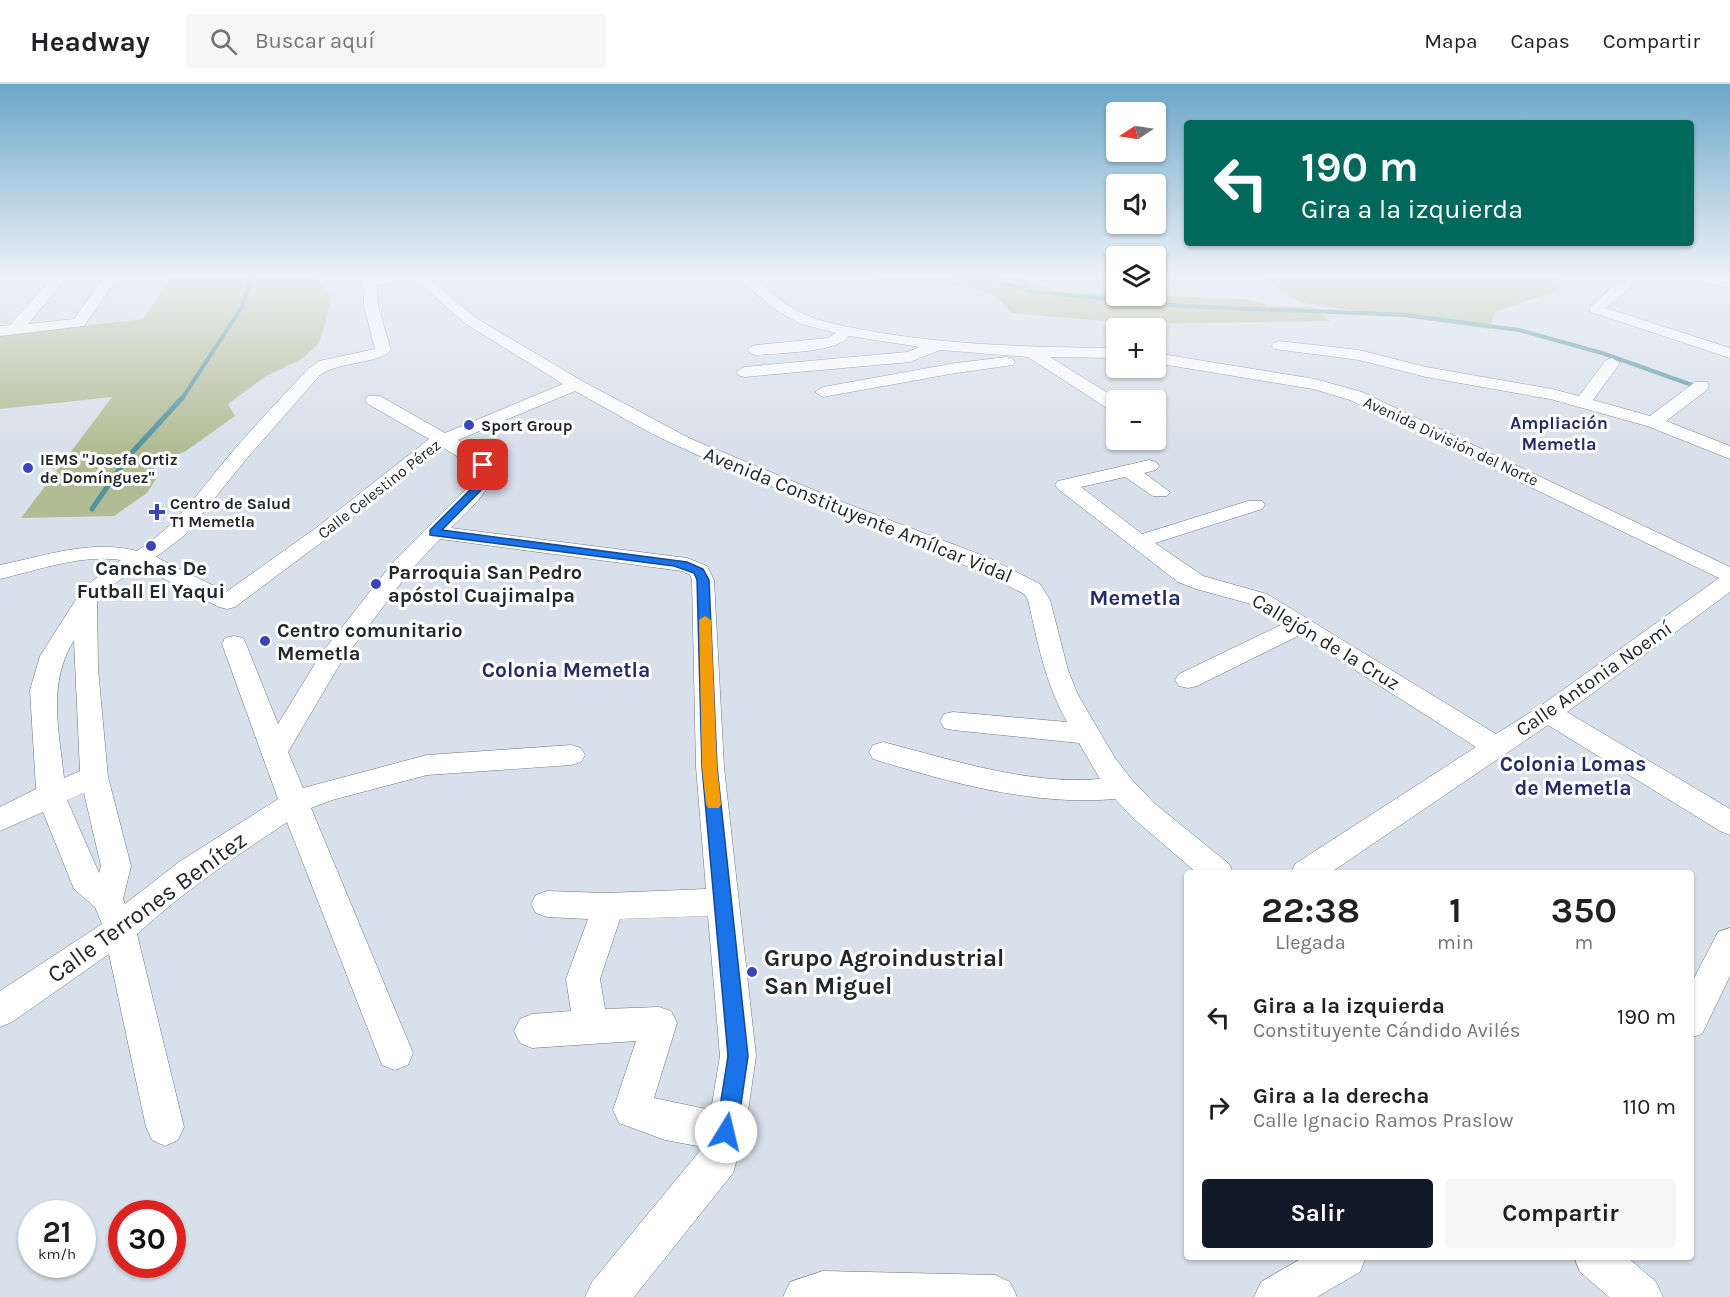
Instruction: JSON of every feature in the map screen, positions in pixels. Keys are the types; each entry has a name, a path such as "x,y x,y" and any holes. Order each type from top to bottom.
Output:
{"street":[{"path":"113,914 85,880 51,795 43,690 52,656 86,600 101,583 163,544 177,532 241,453 314,372 325,364 380,353 383,350 379,334"},
{"name":"Avenida Constituyente Amílcar Vidal","path":"492,334 576,385 685,443 838,507 981,563 1032,589 1042,608 1056,670 1065,695 1122,788 1144,811 1214,870"},
{"path":"756,350 832,342 843,334"},
{"path":"862,334 937,345 1036,355 1106,354"},
{"path":"1671,334 1730,353"},
{"path":"744,372 910,357 924,353 937,345"},
{"path":"1279,346 1359,355 1426,372 1552,394 1653,422 1730,453"},
{"path":"823,392 1036,355 1106,400"},
{"name":"Avenida División del Norte","path":"1166,360 1315,384 1364,399 1730,575"},
{"path":"1583,402 1612,363"},
{"name":"Calle Celestino Pérez","path":"138,558 227,602 323,532 407,463 441,439 576,385"},
{"path":"1653,422 1701,386"},
{"path":"275,751 330,660 402,566 478,488 484,472 483,465 477,459 374,400"},
{"path":"1090,408 1106,417"},
{"path":"1128,471 1149,466"},
{"path":"1128,471 1160,492"},
{"name":"Callejón de la Cruz","path":"1128,471 1065,485 1186,577 1202,585 1242,592 1259,599 1496,747"},
{"path":"1138,542 1255,506"},
{"path":"434,532 656,568 687,565 699,571 703,580 710,767 738,1056 726,1132 719,1159 607,1297"},
{"path":"0,572 101,552 121,553 138,558"},
{"name":"Calle Antonia Noemí","path":"1311,870 1548,713 1730,581"},
{"path":"86,600 86,669 94,777 116,866 113,914 165,1127"},
{"path":"1188,680 1301,625"},
{"path":"234,644 294,803 395,1053"},
{"path":"1548,713 1730,823"},
{"path":"953,721 1088,734"},
{"path":"883,752 1001,783 1096,792 1122,788"},
{"name":"Calle Terrones Benítez","path":"0,1011 113,914 160,893 294,803 326,791 427,765 571,755"},
{"path":"0,820 94,777"},
{"path":"547,904 606,906 723,902"},
{"path":"591,1026 583,979 603,925 606,906"},
{"path":"1694,1014 1730,942"},
{"path":"532,1030 659,1023 632,1110 665,1121 726,1132"},
{"path":"1276,1297 1340,1260"},
{"path":"1598,1260 1641,1297"},
{"path":"805,1297 823,1292 995,1297"}],"green space":[{"path":"322,334 319,343 302,359 266,376 228,404 235,416 186,451 160,462 150,472 157,477 147,493 114,516 21,518 112,397 0,409 0,335"}],"waterway":[{"path":"181,400 225,334"},
{"path":"1532,334 1602,353 1692,385"},
{"path":"92,509 127,458 182,398"}],"slow traffic":[{"path":"705,620 713,804"}],"place":[{"name":"Sport Group","path":"469,425"},
{"name":"IEMS \"Josefa Ortiz de Domínguez\"","path":"28,468"},
{"name":"Centro de Salud T1 Memetla","path":"157,512"},
{"name":"Canchas De Futball El Yaqui","path":"151,546"},
{"name":"Parroquia San Pedro apóstol Cuajimalpa","path":"376,584"},
{"name":"Centro comunitario Memetla","path":"265,641"},
{"name":"Grupo Agroindustrial San Miguel","path":"752,972"}],"district":[{"name":"Ampliación Memetla","path":"1559,433"},
{"name":"Memetla","path":"1135,598"},
{"name":"Colonia Memetla","path":"566,670"},
{"name":"Colonia Lomas de Memetla","path":"1573,776"}],"route":[{"path":"483,465 484,472 478,488 434,532 660,560 687,565 699,571 703,580 710,767 738,1056 726,1132"}]}
